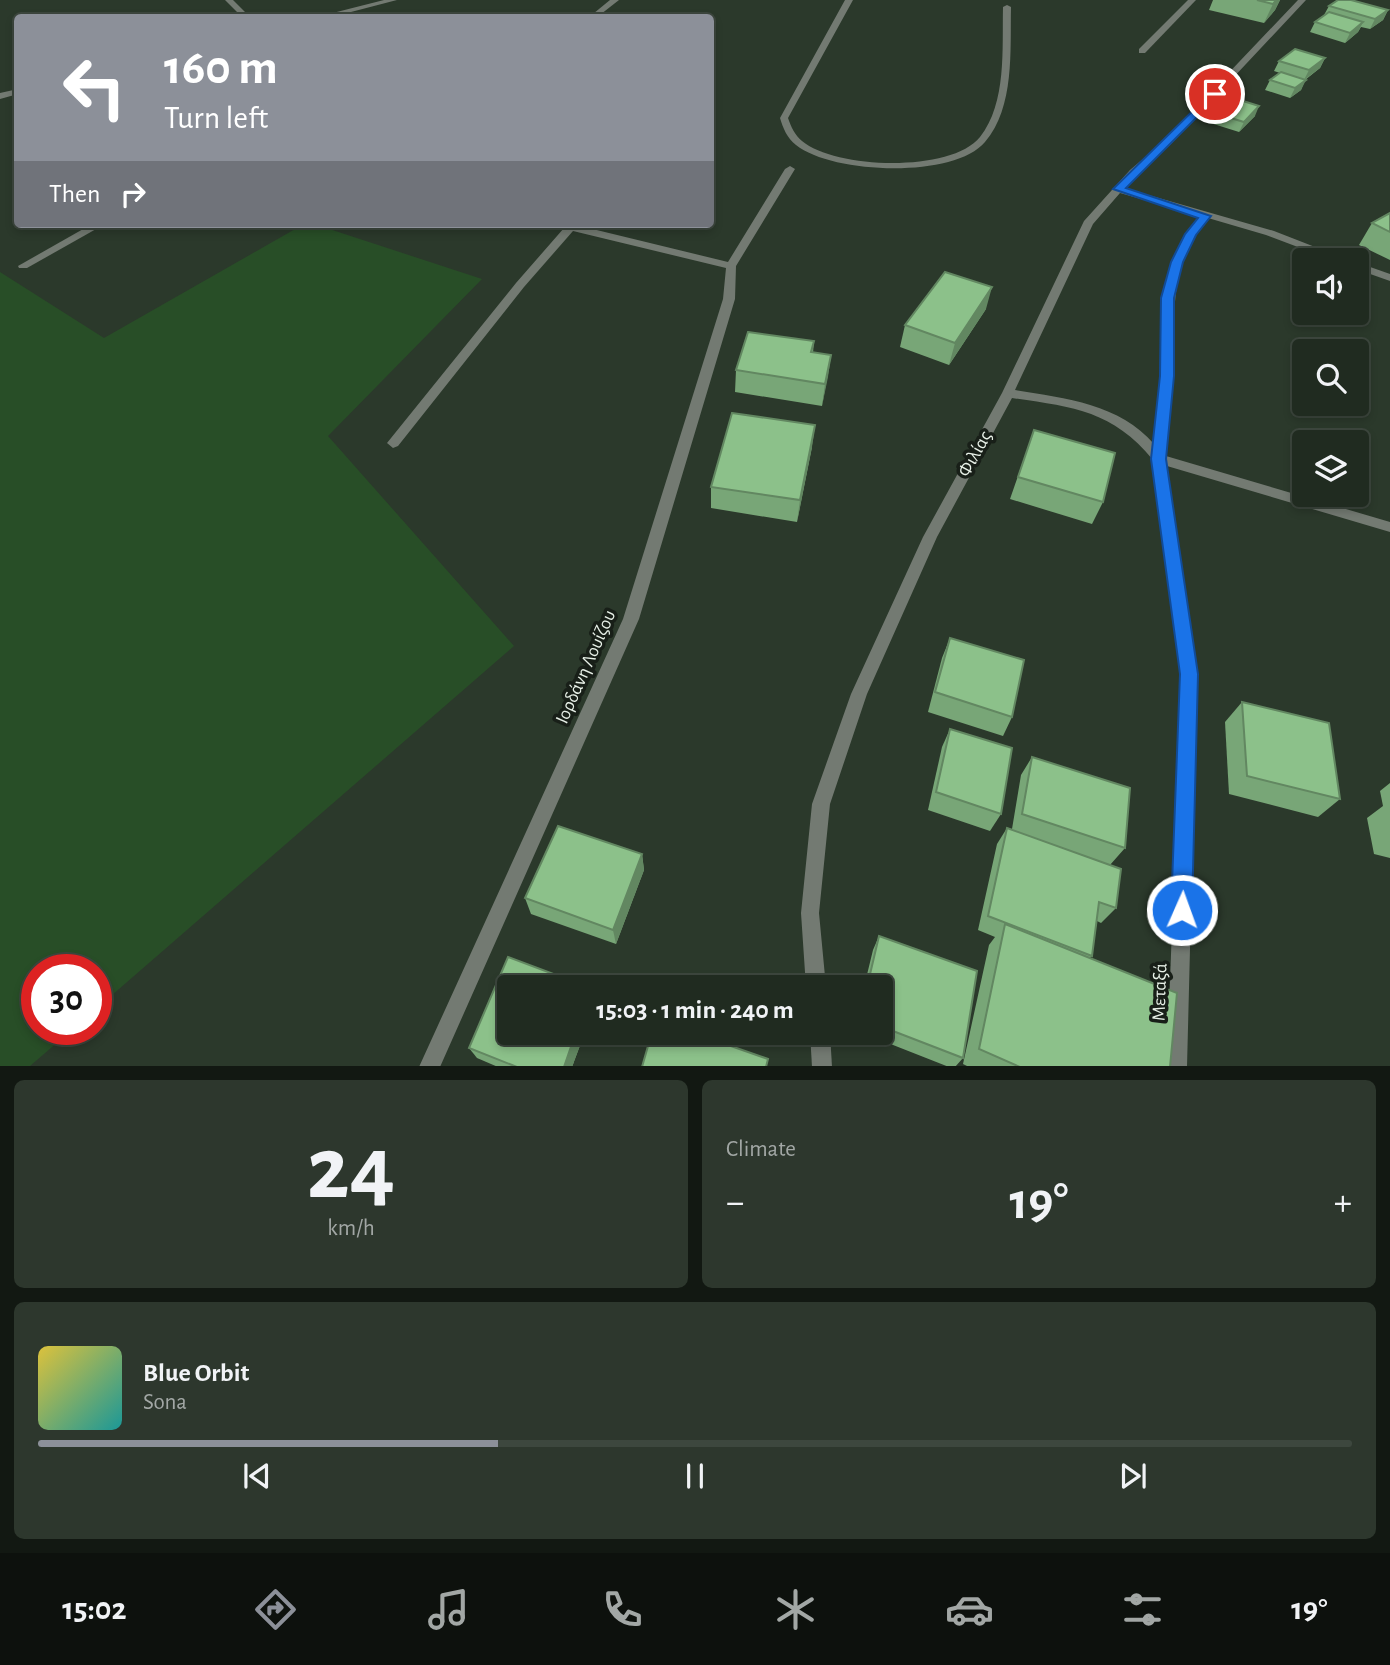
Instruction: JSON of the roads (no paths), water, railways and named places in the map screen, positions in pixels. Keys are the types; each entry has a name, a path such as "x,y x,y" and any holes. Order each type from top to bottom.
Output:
{"street":[{"path":"229,0 244,14"},
{"path":"333,14 393,0"},
{"path":"596,14 615,0"},
{"path":"849,0 784,118 789,132 802,146 832,158 877,166 931,162 963,154 981,142 999,110 1005,64 1007,7"},
{"path":"1142,51 1192,0"},
{"name":"Φιλίας","path":"815,975 810,913 821,804 859,694 930,537 1009,393 1088,223 1133,172 1175,136 1302,0"},
{"path":"577,228 731,266 790,169"},
{"path":"1118,189 1269,233 1310,248"},
{"name":"Μεταξά","path":"1177,1066 1189,674 1158,459 1167,376 1168,298 1177,262 1190,234 1205,216"},
{"path":"23,266 93,228"},
{"path":"393,443 563,228"},
{"name":"Ιορδάνη Λουίζου","path":"429,1066 631,619 729,299 731,266"},
{"path":"1369,270 1390,278"},
{"path":"1009,393 1072,403 1101,413 1136,432 1158,459 1390,527"},
{"path":"821,1045 822,1066"}]}
